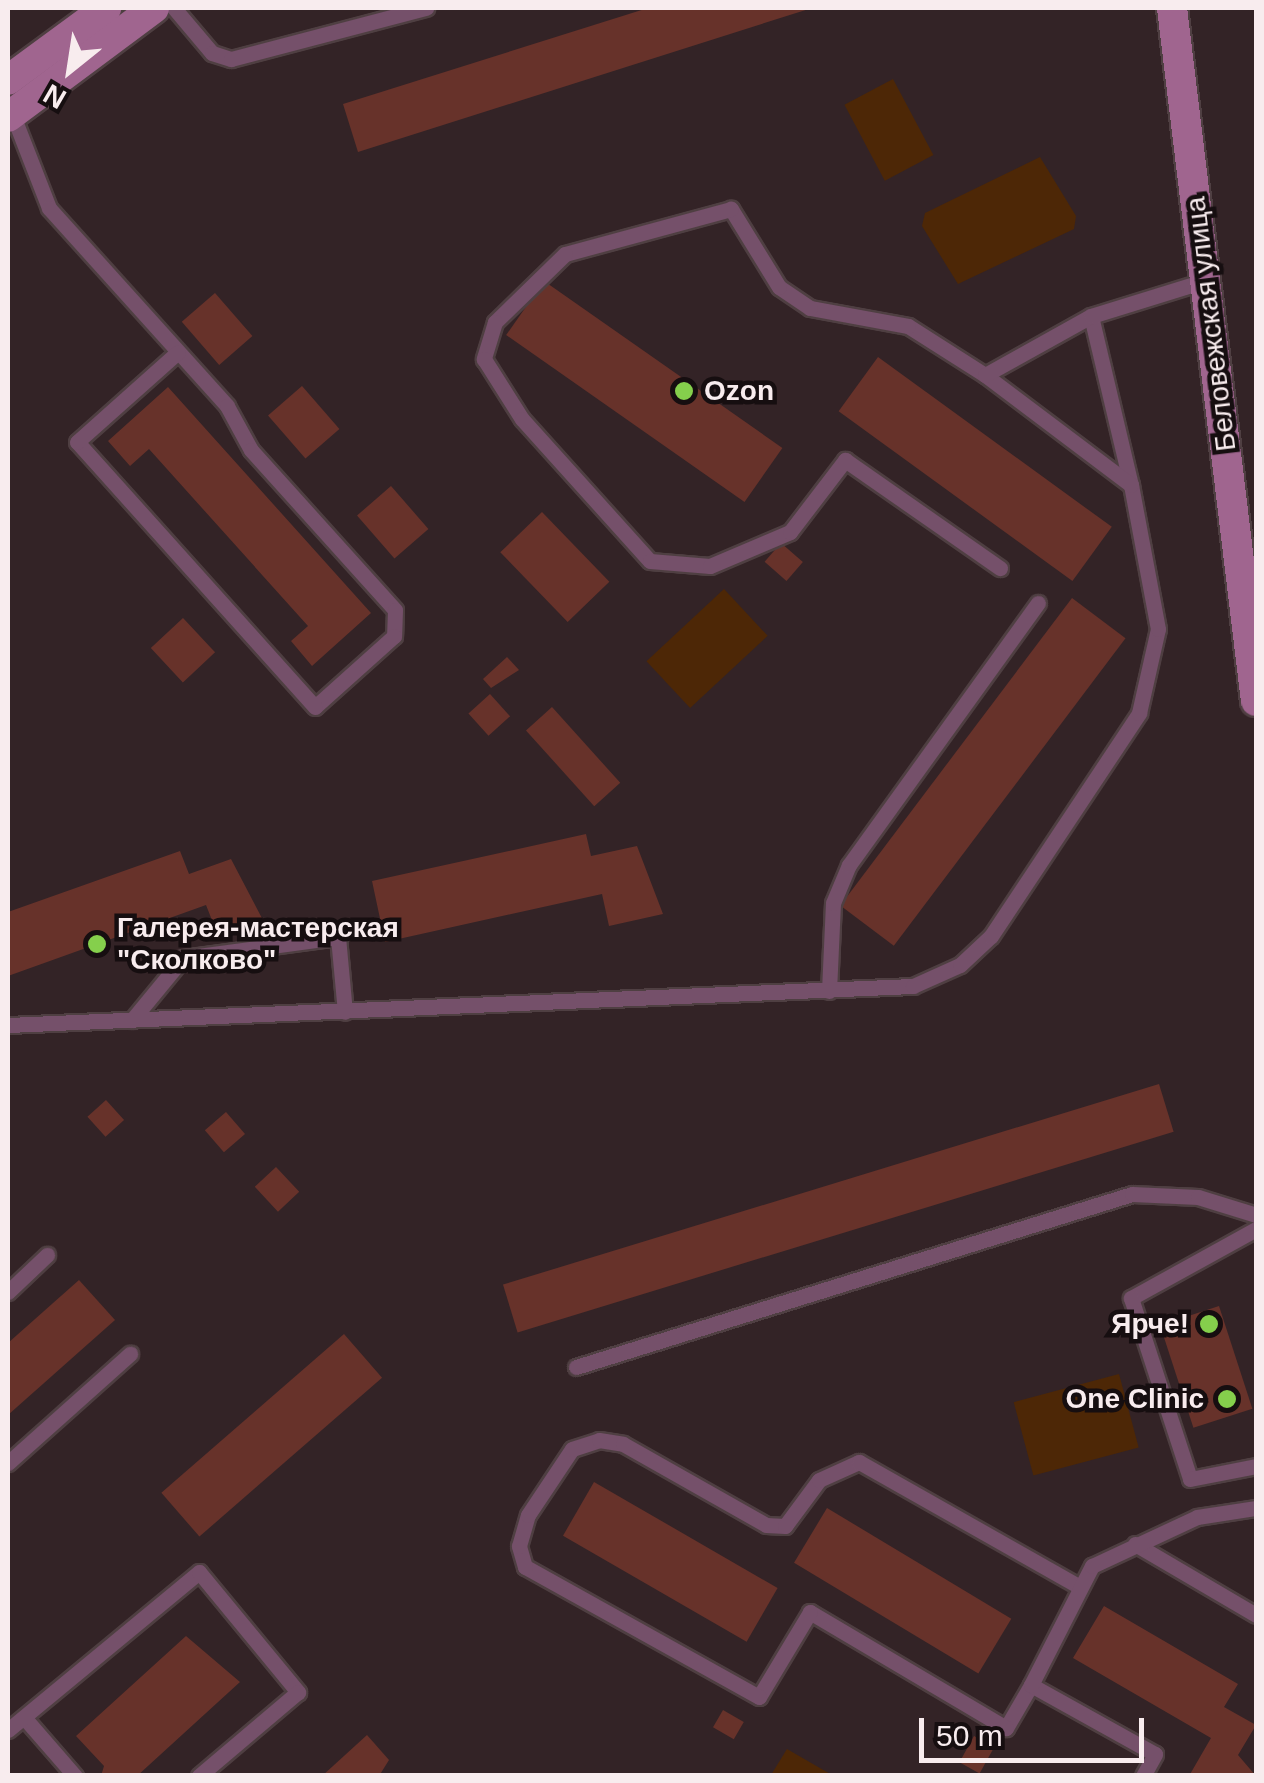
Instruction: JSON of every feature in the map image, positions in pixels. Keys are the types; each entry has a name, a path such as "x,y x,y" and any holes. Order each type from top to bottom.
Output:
{"street":[{"path":"11,100 106,8"},
{"path":"11,100 154,8"},
{"name":"Беловежская улица","path":"1172,8 1256,701"}],"lane":[{"path":"174,8 212,53 231,59 426,8"},
{"path":"11,100 49,208 178,352 395,610 394,636 315,707 77,442 178,352"},
{"path":"1000,568 845,460 790,532 710,566 650,561 522,419 484,359 494,322 565,254 731,209 778,287 810,308 908,326 985,375 1131,485"},
{"path":"985,375 1092,316 1206,280"},
{"path":"8,1025 913,986 960,965 991,936 1139,713 1158,630 1131,485 1092,316"},
{"path":"829,991 833,902 849,865 1038,602"},
{"path":"132,1020 183,958 338,936 345,1012"},
{"path":"576,1367 1132,1194 1198,1197 1256,1214"},
{"path":"1256,1228 1131,1298 1190,1479 1256,1466"},
{"path":"8,1292 48,1256"},
{"path":"8,1463 130,1354"},
{"path":"1080,1587 859,1462 819,1480 785,1526 766,1525 623,1444 598,1440 572,1449 528,1515 519,1546 525,1567 760,1696 810,1612 1006,1728 1092,1566 1197,1517 1256,1508"},
{"path":"1136,1544 1256,1615"},
{"path":"8,1730 28,1722 199,1572 298,1692 199,1776"},
{"path":"1032,1684 1155,1754 1143,1776"},
{"path":"28,1722 75,1776"}],"shaded area":[{"path":"893,79 933,155 885,181 844,105"},
{"path":"1040,157 1076,216 1074,229 958,284 922,226 925,213"},
{"path":"724,589 768,636 690,708 646,661"},
{"path":"1119,1374 1139,1447 1033,1476 1014,1402"},
{"path":"787,1749 832,1775 771,1775"}],"building":[{"path":"648,8 812,8 358,152 343,104"},
{"path":"544,281 782,448 745,502 506,335"},
{"path":"215,293 252,336 219,365 182,322"},
{"path":"878,357 1112,527 1072,581 839,411"},
{"path":"302,386 339,429 305,459 268,416"},
{"path":"168,387 371,613 312,666 291,641 308,626 149,449 130,466 108,441"},
{"path":"391,486 428,529 394,559 357,516"},
{"path":"542,512 609,582 568,622 500,552"},
{"path":"781,543 803,562 786,581 765,562"},
{"path":"1072,598 1126,638 894,946 840,905"},
{"path":"183,618 215,652 183,682 151,648"},
{"path":"507,657 519,670 491,688 483,679"},
{"path":"490,694 510,716 489,736 468,713"},
{"path":"552,707 620,783 594,806 526,730"},
{"path":"586,834 591,856 637,846 663,914 609,926 602,894 385,942 372,881"},
{"path":"180,851 189,874 231,859 264,922 219,938 206,905 8,976 8,912"},
{"path":"1159,1084 1174,1132 518,1332 503,1285"},
{"path":"106,1100 124,1120 105,1137 87,1117"},
{"path":"226,1112 245,1134 224,1152 205,1130"},
{"path":"276,1167 299,1192 278,1212 255,1187"},
{"path":"79,1280 115,1320 8,1415 8,1343"},
{"path":"1219,1306 1252,1409 1193,1428 1160,1325"},
{"path":"344,1334 382,1378 199,1537 161,1493"},
{"path":"594,1482 778,1588 747,1642 563,1536"},
{"path":"827,1508 1011,1619 978,1674 794,1563"},
{"path":"1104,1606 1238,1684 1224,1707 1256,1725 1238,1755 1256,1776 1189,1776 1211,1738 1073,1658"},
{"path":"186,1636 240,1682 137,1776 101,1776 104,1766 76,1736"},
{"path":"723,1710 744,1722 734,1739 713,1727"},
{"path":"367,1735 389,1760 379,1776 322,1776"},
{"path":"974,1736 994,1747 980,1773 959,1762"}],"place":[{"name":"Ozon","path":"684,391"},
{"name":"Галерея-мастерская \"Сколково\"","path":"97,944"},
{"name":"Ярче!","path":"1209,1324"},
{"name":"One Clinic","path":"1227,1399"}]}
